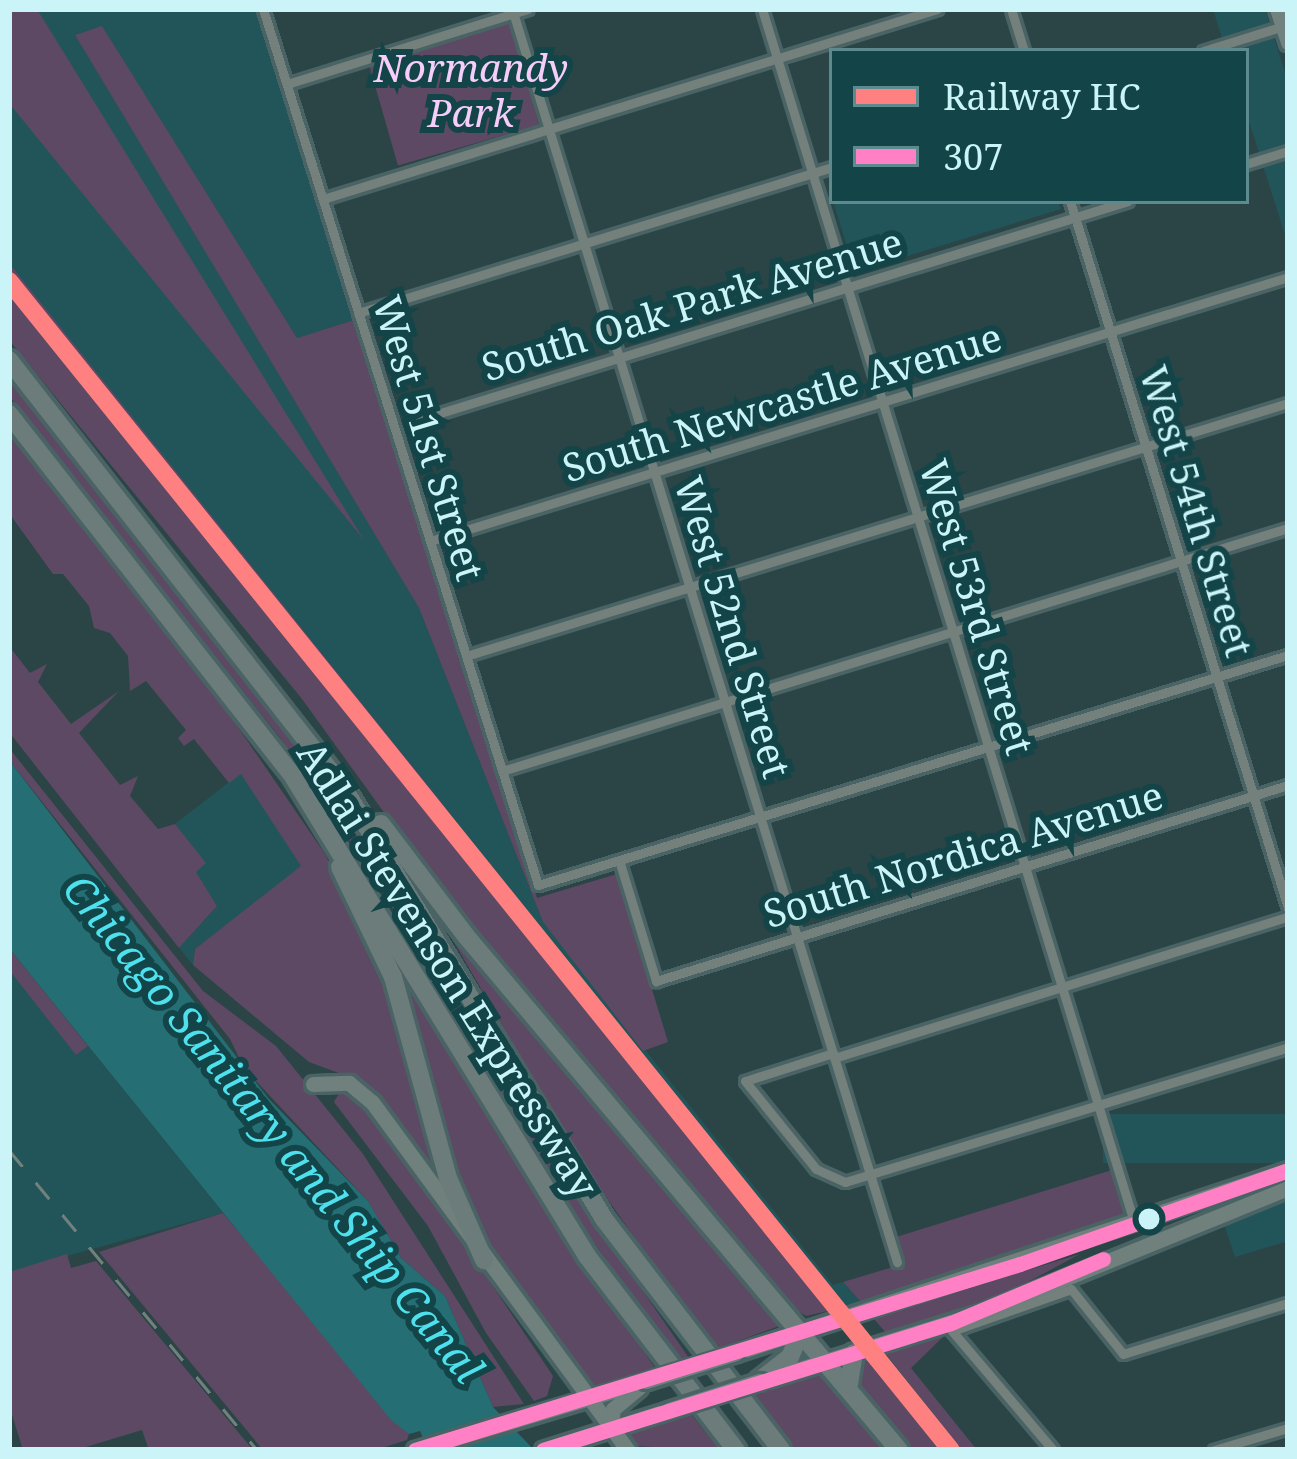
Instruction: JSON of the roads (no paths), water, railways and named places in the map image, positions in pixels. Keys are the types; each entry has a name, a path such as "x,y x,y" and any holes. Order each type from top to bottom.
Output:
{"highway":[{"name":"Adlai Stevenson Expressway","path":"9,359 247,657 388,856 604,1219 781,1450"},
{"name":"Adlai Stevenson Expressway","path":"9,414 255,724 390,924 587,1256 736,1450"},
{"path":"247,657 309,722 466,937 844,1365 899,1450"},
{"path":"255,724 380,944 448,1178 484,1260"},
{"path":"759,1381 790,1357 808,1329"}],"main road":[{"path":"1277,9 1288,43"},
{"path":"314,1084 336,1080 361,1090 565,1372 628,1450"},
{"path":"415,1450 736,1353 1288,1171"},
{"path":"543,1450 759,1381 844,1365 1288,1188"},
{"path":"548,1410 565,1372"},
{"path":"610,1430 617,1403 646,1381"}],"street":[{"name":"West 51st Street","path":"263,9 538,885 619,860"},
{"path":"287,84 528,9"},
{"name":"West 53rd Street","path":"762,9 1134,1222"},
{"path":"323,200 937,9"},
{"path":"1011,9 1023,48"},
{"name":"West 52nd Street","path":"512,11 897,1262"},
{"path":"1212,48 1285,26"},
{"path":"1249,163 1288,151"},
{"path":"358,313 829,168"},
{"name":"West 54th Street","path":"1071,204 1288,913"},
{"name":"South Oak Park Avenue","path":"411,422 1119,204"},
{"name":"South Newcastle Avenue","path":"430,541 1288,278"},
{"path":"466,656 1288,403"},
{"path":"502,771 1288,528"},
{"path":"619,860 1288,655"},
{"name":"South Nordica Avenue","path":"619,860 656,981 1288,785"},
{"path":"1288,913 1062,987 746,1081 816,1169 845,1182 1288,1047"},
{"path":"1054,1450 952,1331 1071,1288 1123,1354 1288,1304"},
{"path":"1214,1450 1288,1428"}],"water":[{"name":"Chicago Sanitary and Ship Canal","path":"9,760 268,1098 368,1201 401,1258 445,1296 493,1407 534,1450 428,1450 420,1431 409,1434 391,1420 9,948"}],"railway":[{"path":"9,1150 257,1450"}],"rail line":[{"name":"HC","path":"9,281 951,1450"}],"park label":[{"name":"Normandy Park","path":"471,90"}]}
